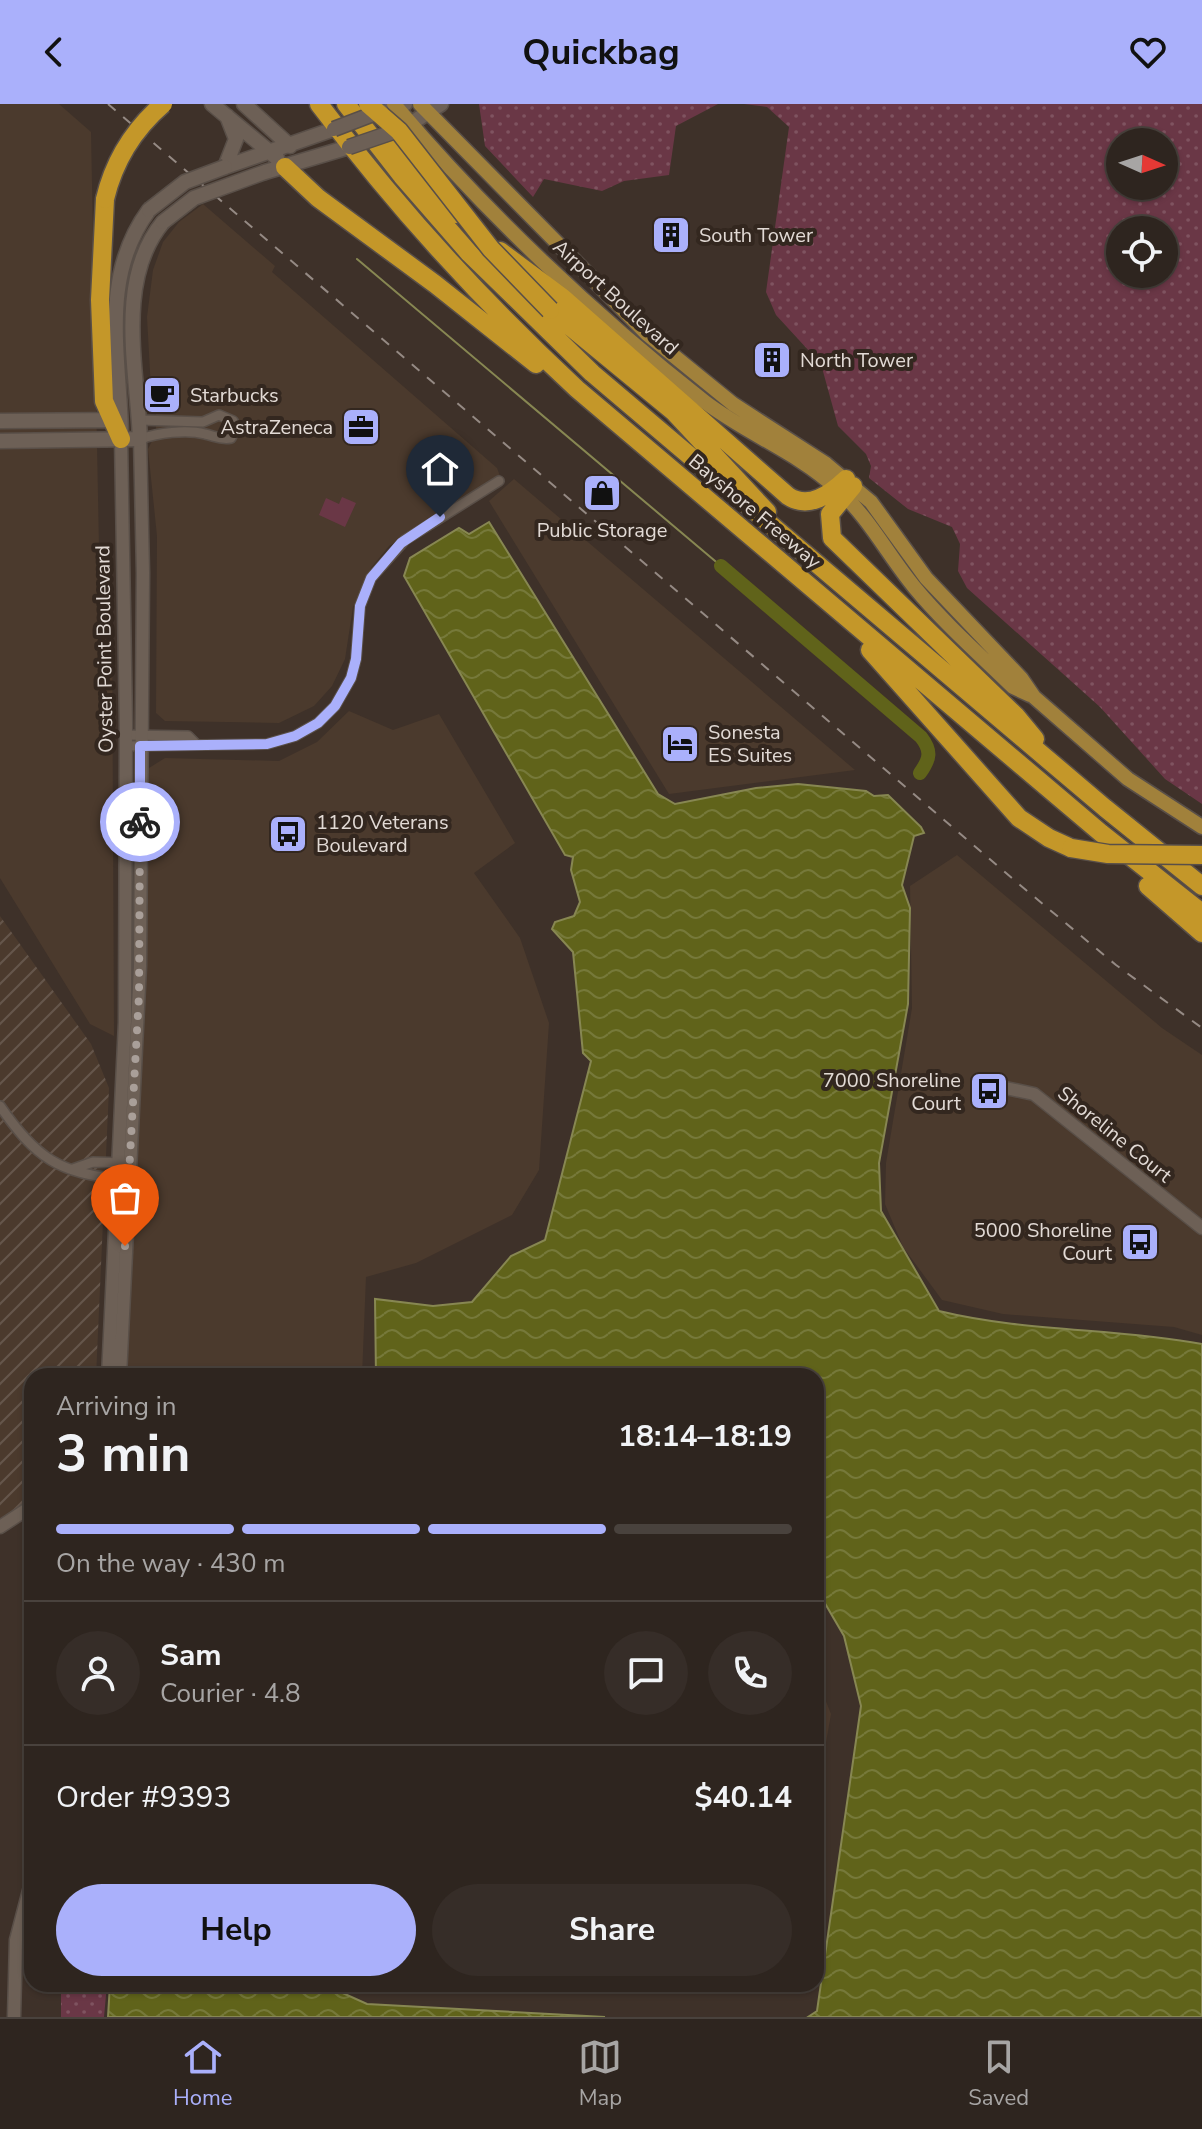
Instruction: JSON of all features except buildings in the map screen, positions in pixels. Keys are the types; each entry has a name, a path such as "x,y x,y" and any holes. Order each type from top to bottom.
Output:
{"highway":[{"path":"130,439 104,401 100,327 105,199 122,151 140,126 163,104"},
{"name":"Bayshore Freeway","path":"319,104 393,199 500,316 586,397 1101,833 1202,913"},
{"name":"Bayshore Freeway","path":"346,104 423,202 515,301 617,395 1202,886"},
{"path":"355,104 464,222 563,298 788,496 810,502 845,487"},
{"path":"389,106 399,131 491,249 550,310 705,442 763,504 778,531"},
{"path":"285,167 318,198 435,284 708,499"},
{"path":"845,487 830,514 832,538 1030,730 1044,756"},
{"path":"826,600 1019,818 1071,848 1108,854 1202,855"},
{"path":"1101,833 1131,870 1202,933"}],"main road":[{"path":"212,104 285,167"},
{"path":"244,104 290,146"},
{"name":"Oyster Point Boulevard","path":"130,439 139,420 135,280 145,247 163,222 194,198 396,131 412,124 424,109 441,104"},
{"path":"117,420 117,277 129,240 149,210 185,182 272,153 389,106"},
{"name":"Airport Boulevard","path":"389,106 412,124 523,240 661,366 708,404 845,487"},
{"name":"Airport Boulevard","path":"424,109 647,334 717,392 845,487"},
{"path":"225,167 234,149 234,133 227,116"},
{"path":"285,167 290,146"},
{"path":"0,421 139,420"},
{"path":"0,441 130,439"},
{"path":"845,487 903,573 940,616 1013,687 1034,697 1128,779 1199,827"}],"street":[{"path":"130,439 156,433 205,434 224,439 231,438 236,427 233,421 219,415 203,422 139,420"},
{"path":"203,422 205,434"},
{"name":"Oyster Point Boulevard","path":"122,1163 139,995 143,573 130,439"},
{"name":"Oyster Point Boulevard","path":"120,1368 130,439"},
{"path":"126,741 187,747 195,743 267,744 295,736 318,723 335,706 351,678 356,659 360,606 371,578 405,540 499,481"},
{"name":"Shoreline Court","path":"996,1086 1034,1094 1202,1228"},
{"path":"0,1106 24,1141 58,1166 73,1169 81,1175 122,1179"},
{"path":"73,1169 93,1162 122,1163"},
{"name":"Oyster Point Boulevard","path":"109,1368 122,1179"},
{"path":"0,1527 24,1511"},
{"path":"14,2017 16,1940 24,1910"}],"shaded area":[{"path":"0,104 59,104 91,132 100,600 112,612 114,1036 90,1024 0,878"},
{"path":"479,104 718,104 676,126 669,175 624,181 602,191 544,179 533,197 485,146"},
{"path":"744,104 1202,104 1202,804 1165,779 1100,707 967,588 958,571 960,544 952,527 908,509 869,478 871,466 866,454 838,426 821,364 776,315 766,292 789,127 767,107"},
{"path":"203,204 275,266 272,272 497,468 500,476 389,546 371,568 353,607 345,659 332,686 314,706 279,723 165,721 156,713 157,536 148,449 156,433 156,414 152,408 147,317 153,270 163,242 179,222"},
{"path":"514,479 855,770 669,794 489,501"},
{"path":"342,497 356,503 345,527 319,515 326,498 339,504"},
{"path":"349,711 393,730 439,714 515,843 474,873 520,938 549,1023 539,1170 512,1215 416,1263 366,1277 362,1368 125,1368 149,768 165,758 279,761 317,742"},
{"path":"957,855 1162,1028 1202,1055 1202,1335 1174,1327 1003,1314 942,1300 903,1247 885,1204 886,1163 912,1008 910,886"},
{"path":"0,916 91,1044 109,1088 96,1368 24,1368 24,1506 0,1521"},
{"path":"824,1696 831,1714 824,1754"},
{"path":"61,1992 106,1992 104,2017 61,2017"}],"water":[{"path":"489,522 658,794 675,804 756,788 798,784 866,791 874,796 888,795 921,827 924,833 914,836 902,885 910,908 908,1004 879,1163 881,1211 939,1311 1004,1323 1202,1344 1202,2017 808,2017 817,2011 820,1992 824,1992 824,1962 861,1706 844,1636 824,1602 824,1368 376,1368 375,1299 433,1306 472,1302 511,1256 545,1240 591,1061 583,1053 573,952 552,929 555,922 574,916 580,902 571,870 573,857 565,855 404,576 410,558 459,528 469,534"},
{"path":"110,1992 340,1992 367,2004 605,2017 108,2017"}],"waterway":[{"path":"357,259 721,566"},
{"path":"721,566 921,737 928,755 920,773"}],"railway":[{"path":"108,104 1020,885 1116,965 1202,1028"}],"way so far":[{"path":"125,1246 139,995 140,822"}],"place":[{"name":"South Tower","path":"671,235"},
{"name":"North Tower","path":"772,360"},
{"name":"Starbucks","path":"162,395"},
{"name":"AstraZeneca","path":"361,427"},
{"name":"Public Storage","path":"602,493"},
{"name":"Sonesta ES Suites","path":"680,744"},
{"name":"1120 Veterans Boulevard","path":"288,834"},
{"name":"7000 Shoreline Court","path":"989,1091"},
{"name":"5000 Shoreline Court","path":"1140,1242"}],"route":[{"path":"140,822 140,746 267,744 304,732 335,706 351,678 356,659 360,606 371,578 401,543 440,517"}]}
